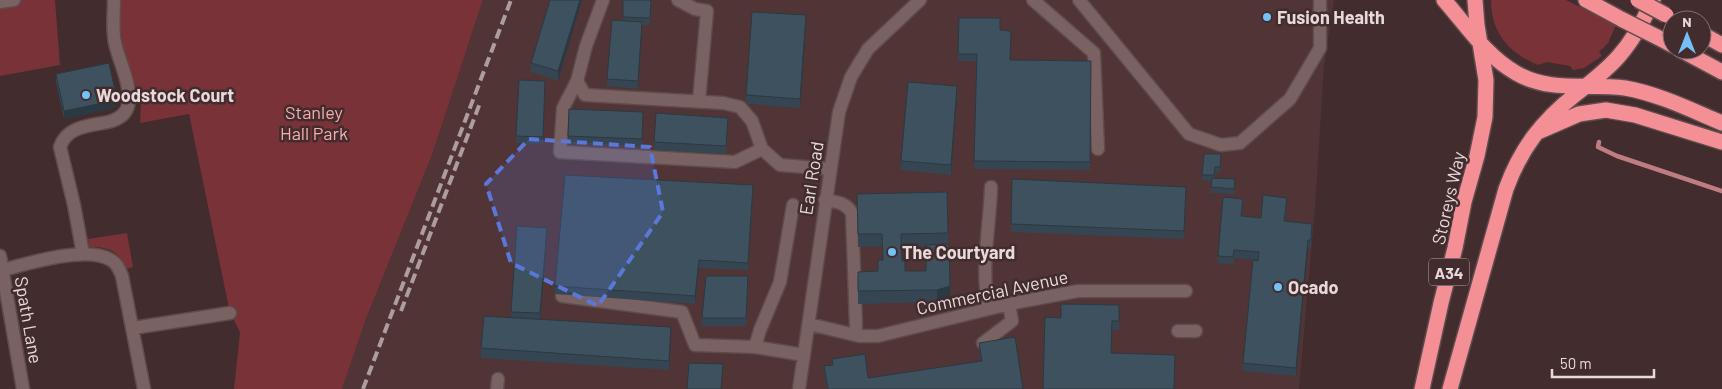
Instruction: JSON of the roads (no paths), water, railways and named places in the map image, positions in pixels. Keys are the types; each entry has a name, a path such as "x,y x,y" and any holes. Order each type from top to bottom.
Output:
{"highway":[{"path":"1444,0 1480,44 1508,68 1529,80 1562,86 1624,88 1673,102 1722,123"},
{"name":"A34","path":"1475,0 1480,44"},
{"path":"1586,0 1662,40"},
{"path":"1638,0 1662,12"},
{"name":"A34","path":"1450,389 1513,168 1534,134 1552,115 1615,62 1627,47 1645,17 1652,0"},
{"name":"Storeys Way","path":"1422,389 1441,303 1456,248 1464,202 1482,134 1486,97 1480,44"},
{"path":"1699,60 1722,72"},
{"path":"1534,134 1579,114 1606,110 1635,115 1722,142"}],"street":[{"path":"0,2 14,0"},
{"path":"83,254 60,147 63,139 69,132 78,128 117,120 125,114 129,105 128,84 115,42 114,0"},
{"path":"603,0 586,46 576,82 562,108 560,152 735,162 762,149"},
{"path":"678,0 695,9 707,11 699,102"},
{"name":"Earl Road","path":"799,389 839,112 851,77 868,49 920,0"},
{"path":"1034,0 1094,53 1098,149"},
{"path":"1079,0 1190,134 1221,145 1240,143 1290,99 1320,48 1320,0"},
{"path":"576,82 585,95 723,103 740,107 752,121 762,149 780,164 830,169"},
{"path":"989,310 986,296 986,252 990,213 990,187"},
{"path":"825,200 840,202 848,206 852,213 856,326 854,334"},
{"path":"755,347 780,282 793,205"},
{"path":"3,270 39,260 83,254 94,253 112,260 118,266 122,276 144,389"},
{"name":"Spath Lane","path":"0,256 23,389"},
{"name":"Commercial Avenue","path":"808,324 854,334 878,336 1009,304 1088,290 1186,291"},
{"path":"562,296 682,312 695,344 755,347 804,354"},
{"path":"983,343 1012,321 1009,304"},
{"path":"133,328 230,313"},
{"path":"1178,331 1196,331"}],"waterway":[{"path":"1599,142 1598,147 1617,156 1722,191"}],"railway":[{"path":"363,389 511,0"},
{"path":"401,311 480,103"}],"place":[{"name":"Fusion Health","path":"1267,17"},
{"name":"Woodstock Court","path":"86,95"},
{"name":"The Courtyard","path":"892,252"},
{"name":"Ocado","path":"1278,287"}],"park label":[{"name":"Stanley Hall Park","path":"314,122"}]}
